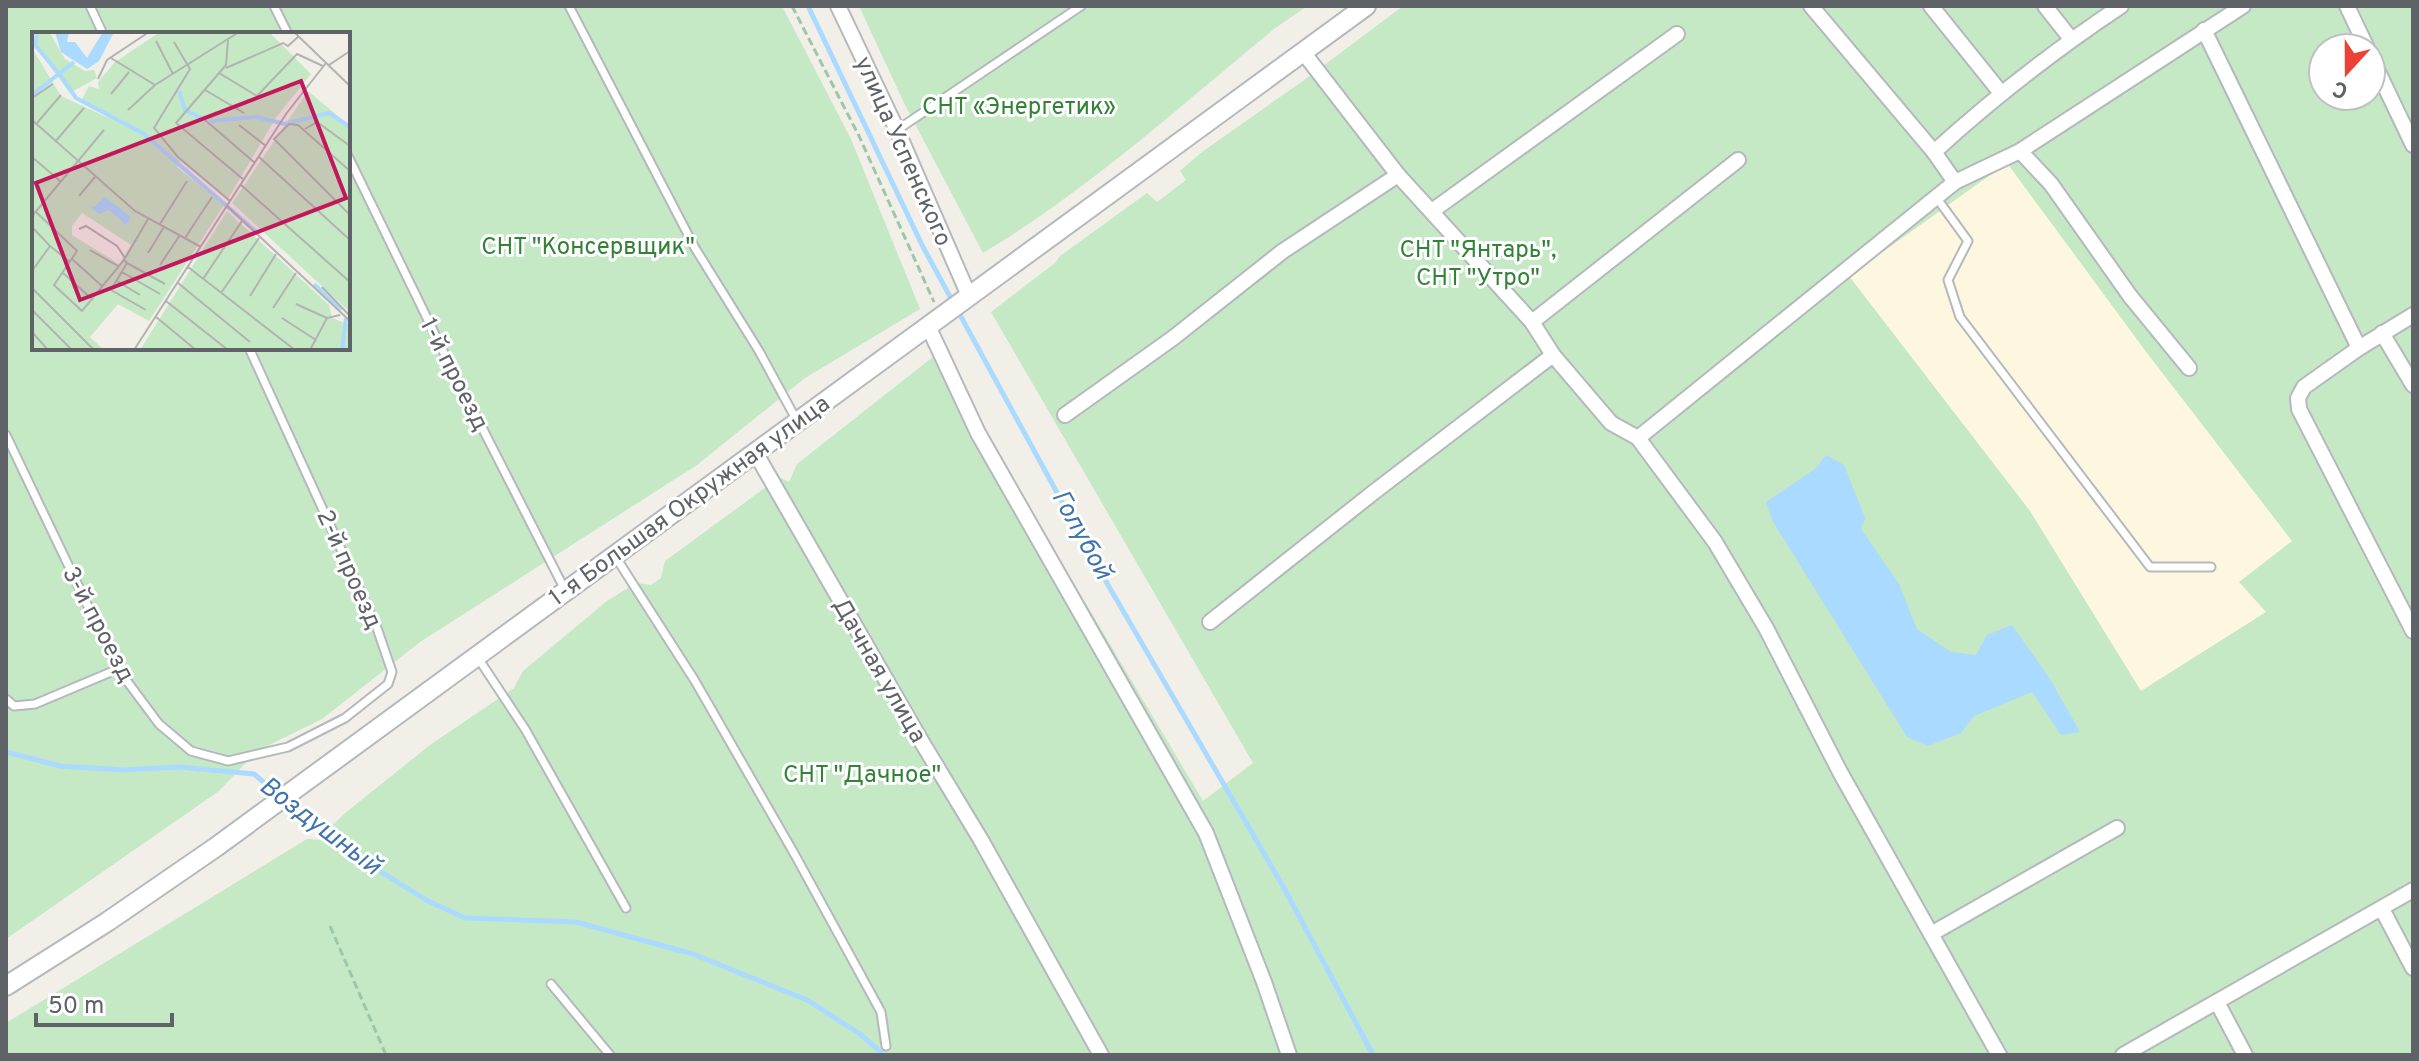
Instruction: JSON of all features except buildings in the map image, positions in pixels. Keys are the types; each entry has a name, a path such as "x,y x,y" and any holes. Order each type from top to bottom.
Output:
{"street":[{"name":"улица Успенского","path":"838,6 897,130 969,296"},
{"name":"1-я Большая Окружная улица","path":"6,986 216,847 1366,6"},
{"path":"1811,6 1934,152 1955,182"},
{"path":"1931,6 2001,93"},
{"path":"2045,6 2071,39"},
{"path":"1934,152 2001,93 2071,39 2121,6"},
{"path":"1638,438 1955,182 2020,151 2243,6"},
{"path":"2347,6 2359,32"},
{"path":"2204,30 2359,348"},
{"path":"1432,211 1677,34"},
{"path":"1303,52 1398,175 1532,322 1553,355 1611,423 1638,438 1715,542 1766,628 1840,772 1999,1055"},
{"path":"2387,91 2413,145"},
{"path":"2020,151 2051,184 2130,296 2189,368"},
{"path":"1532,322 1738,160"},
{"path":"1065,415 1173,338 1283,251 1398,175"},
{"path":"2413,315 2304,387 2298,398 2299,409 2413,631"},
{"path":"934,321 978,433 1206,833 1289,1055"},
{"path":"2382,333 2413,385"},
{"path":"1210,622 1553,355"},
{"name":"Дачная улица","path":"755,452 981,840 1101,1055"},
{"path":"1931,934 2117,828"},
{"path":"2123,1055 2413,890"},
{"path":"2382,909 2413,968"},
{"path":"2217,1002 2245,1055"}],"lane":[{"path":"90,6 102,32"},
{"path":"274,6 287,32"},
{"path":"569,6 695,248 759,351 797,421"},
{"path":"897,130 1081,6"},
{"name":"1-й проезд","path":"350,160 565,590"},
{"path":"1936,197 1968,241 1948,280 1960,317 2150,567 2211,567"},
{"name":"2-й проезд","path":"250,350 377,628 392,672 388,684 345,718 288,747"},
{"name":"3-й проезд","path":"6,435 118,669 159,724 191,751 228,761 288,747"},
{"path":"614,554 695,681 795,855 881,1012 886,1046"},
{"path":"477,656 525,729 626,908"},
{"path":"6,699 14,706 35,704 118,669"},
{"path":"551,984 610,1055"}],"path":[{"path":"792,6 859,136 934,321"},
{"path":"330,926 386,1055"}],"shaded area":[{"path":"2007,162 2147,353 2292,541 2267,612 2141,691 2030,511 1848,275"}],"green space":[{"name":"СНТ \"Консервщик\"","path":"6,6 782,6 851,139 920,309 805,378 697,465 420,642 322,719 257,751 219,791 6,939"},
{"name":"СНТ «Энергетик»","path":"859,6 1307,6 1274,29 1096,175 983,253 905,105"},
{"path":"1403,6 2413,6 2413,1055 6,1055 6,1023 307,839 324,840 328,830 344,814 430,745 514,688 523,671 607,601 636,583 651,585 661,578 665,561 773,482 781,478 789,482 797,464 938,353 981,421 1006,473 1203,801 1253,763 991,312 1060,256 1147,193 1157,202 1186,180 1180,171","holes":["2007,163 2147,353 2292,541 2239,582 2266,612 2141,691 2030,511 1849,276"]}],"water":[{"path":"1826,455 1844,465 1865,518 1861,529 1899,584 1917,629 1951,652 1976,655 1987,635 2012,625 2050,679 2080,732 2061,735 2032,692 1974,716 1961,733 1928,746 1907,737 1772,520 1766,502 1815,469"}],"waterway":[{"name":"Голубой","path":"808,6 923,247 1097,566 1284,888 1373,1055"},
{"name":"Воздушный","path":"6,752 60,766 124,770 180,767 254,774 280,796"},
{"name":"Воздушный","path":"287,802 359,858 426,900 465,918 576,922 693,954 807,1000 860,1034 884,1055"}],"park label":[{"name":"СНТ \"Янтарь\", СНТ \"Утро\"","path":"1478,263"},
{"name":"СНТ \"Дачное\"","path":"862,774"}]}
